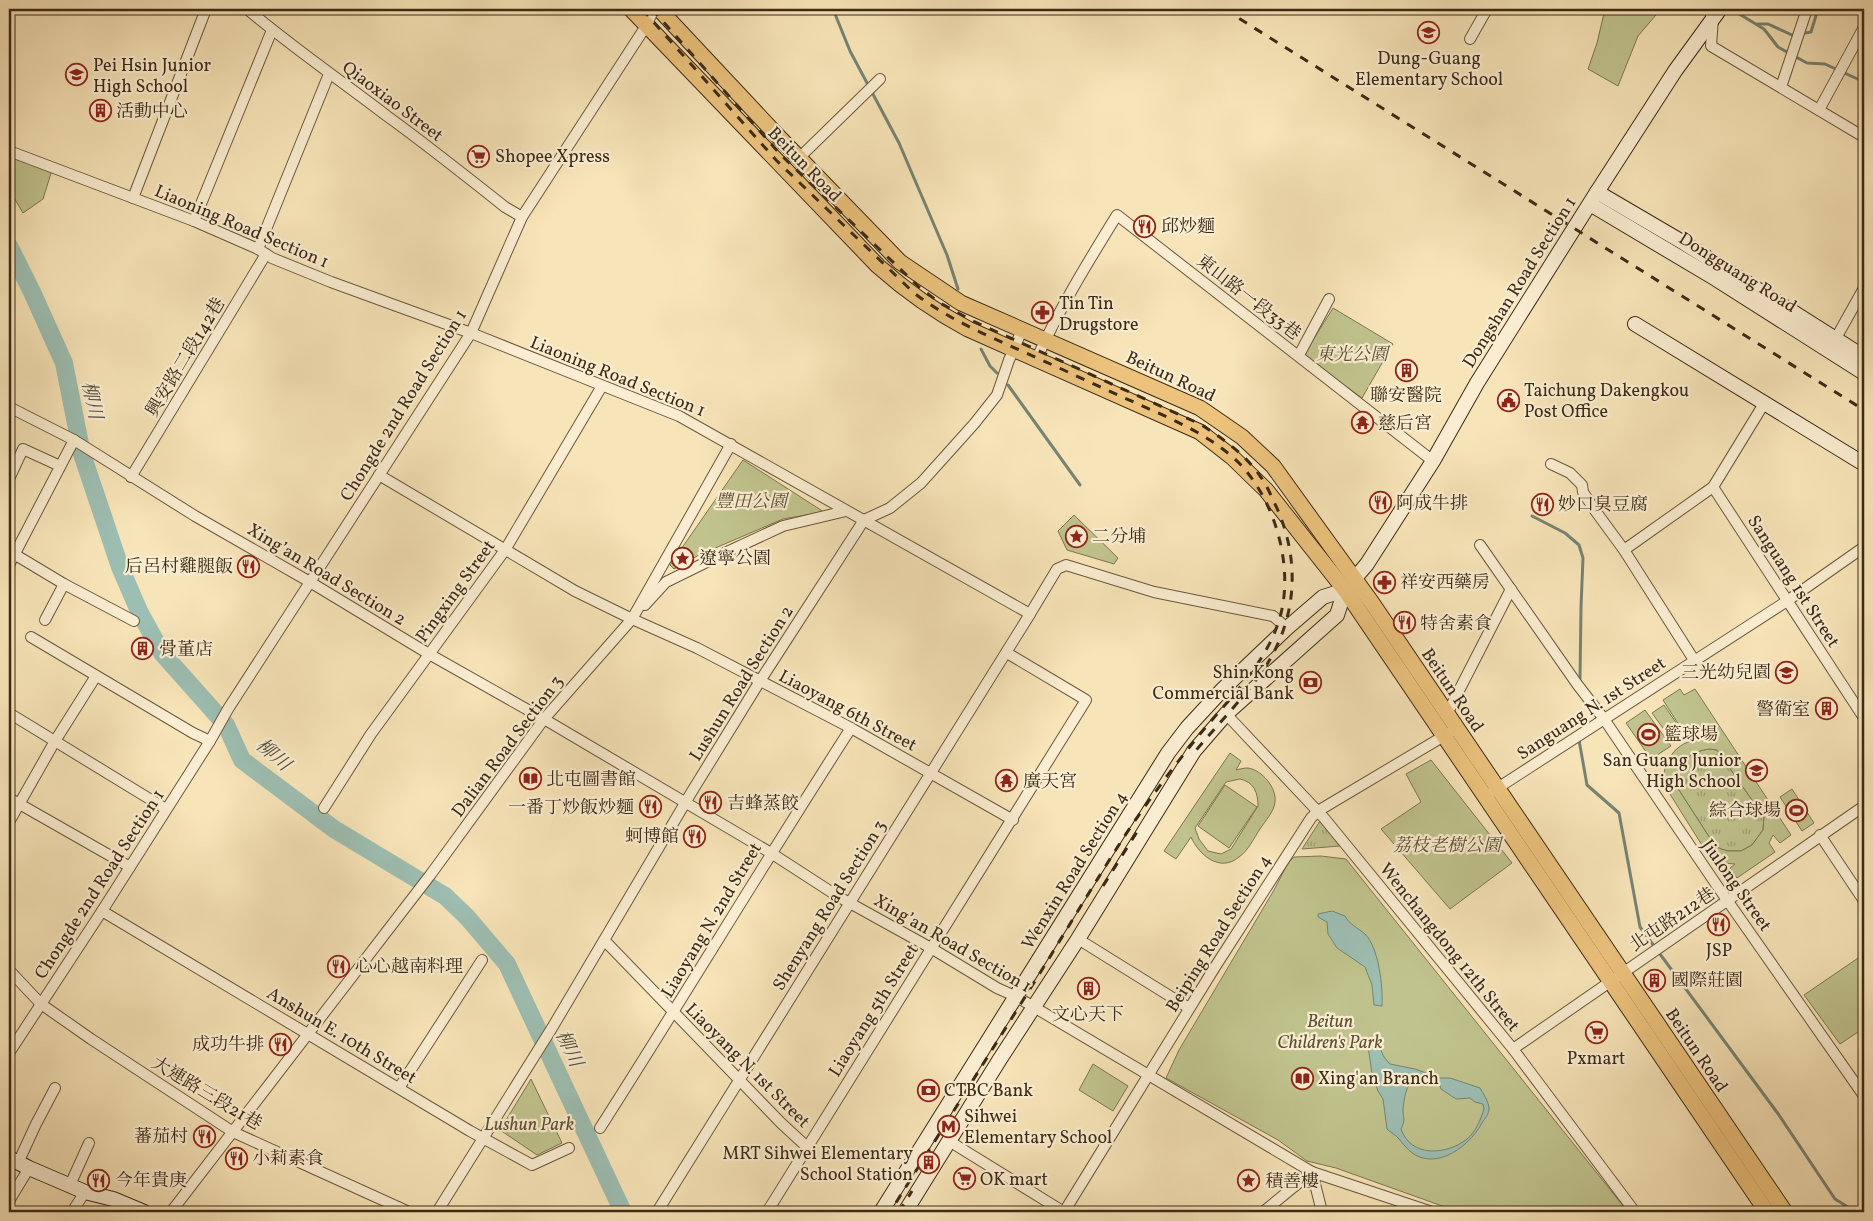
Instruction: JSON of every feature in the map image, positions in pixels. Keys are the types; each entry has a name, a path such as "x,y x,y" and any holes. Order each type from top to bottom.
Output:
{"main road":[{"name":"Beitun Road","path":"631,9 878,266 918,300 985,337 1200,432 1221,447 1266,490 1350,585 1447,714 1450,732"},
{"name":"Beitun Road","path":"659,9 900,262 962,303 982,313 1174,396 1215,417 1242,436 1280,475 1350,585 1616,977 1767,1212"},
{"name":"Dongshan Road Section 1","path":"1350,585 1367,564 1433,461 1477,384 1593,198 1714,12"},
{"name":"Dongguang Road","path":"1593,198 1684,243 1864,357"},
{"name":"Dongguang Road","path":"1593,198 1864,373"},
{"path":"1635,324 1864,464"},
{"path":"905,1212 1078,939 1186,762 1226,714 1337,615 1350,585"},
{"name":"Wenxin Road Section 4","path":"881,1212 1168,753 1187,728 1222,689 1287,628 1323,597 1350,585"},
{"name":"Beitun Road","path":"1616,977 1786,1212"},
{"path":"18,1163 85,1192 113,1199 144,1212"}],"street":[{"path":"133,198 206,9"},
{"name":"Qiaoxiao Street","path":"247,9 329,74 388,116 505,207 522,217"},
{"name":"Chongde 2nd Road Section 1","path":"9,1053 102,912 228,708 471,333 522,217 646,26 654,9"},
{"path":"1470,39 1487,9"},
{"path":"1781,87 1807,9"},
{"path":"1714,12 1711,46 1864,137"},
{"path":"1819,110 1864,27"},
{"path":"194,221 272,30"},
{"name":"興安路二段142巷","path":"131,477 262,252 329,74"},
{"path":"799,158 878,81"},
{"name":"Liaoning Road Section 1","path":"9,150 194,221 331,282 471,333 679,416 1030,614"},
{"name":"東山路一段33巷","path":"1045,340 1117,215 1433,461"},
{"path":"1836,338 1864,288"},
{"path":"1299,355 1329,299"},
{"path":"864,520 890,508 922,483 997,395 1022,330"},
{"path":"1036,360 1045,340"},
{"name":"Pingxing Street","path":"324,808 371,734 505,550 602,386"},
{"path":"1624,550 1713,486 1765,402"},
{"path":"9,407 78,443 60,466 12,553 9,565"},
{"name":"Xing’an Road Section 2","path":"78,443 131,477 429,654 544,718"},
{"name":"Dalian Road Section 3","path":"632,619 731,444"},
{"path":"9,480 24,449 60,466"},
{"path":"1551,464 1570,473 1582,485 1583,492 1624,550 1694,660"},
{"name":"Liaoyang 6th Street","path":"379,475 575,591 697,648 851,728 1013,820"},
{"name":"Sanguang 1st Street","path":"1713,486 1864,718"},
{"name":"Dalian Road Section 3","path":"308,1034 431,874 544,718 666,582 783,526 846,511"},
{"name":"Lushun Road Section 2","path":"482,1137 604,941 760,681 864,520"},
{"name":"Jiulong Street","path":"1480,544 1577,684 1604,719 1864,1096"},
{"name":"Sanguang N. 1st Street","path":"1491,792 1787,601 1864,548"},
{"path":"12,553 64,584 134,621"},
{"path":"1030,614 1057,569 1066,565 1154,592 1273,616 1287,628"},
{"path":"45,620 64,584"},
{"path":"1447,714 1511,589"},
{"name":"Shenyang Road Section 3","path":"657,1212 1030,614"},
{"path":"31,637 193,733 212,736"},
{"name":"Liaoyang 5th Street","path":"767,1212 1086,700 1007,653"},
{"path":"9,822 55,741 96,676"},
{"path":"9,713 166,809"},
{"name":"Wenchangdong 12th Street","path":"1226,714 1318,811 1513,1048 1635,1212"},
{"name":"Xing’an Road Section 1","path":"544,718 771,853 850,903 931,948 997,988 1017,997 1312,1172 1432,1212"},
{"name":"Liaoyang N. 2nd Street","path":"600,1128 674,1013 771,853 851,728"},
{"name":"Beiping Road Section 4","path":"1064,1212 1189,1008 1311,818 1318,811 1450,732"},
{"path":"9,798 130,867"},
{"name":"北屯路212巷","path":"1513,1048 1864,806"},
{"path":"1820,835 1864,901"},
{"name":"Anshun E. 10th Street","path":"102,912 532,1165 569,1148"},
{"path":"1078,939 1189,1008"},
{"name":"Liaoyang N. 1st Street","path":"604,941 781,1123 807,1147"},
{"path":"399,1088 482,960"},
{"name":"大連路三段21巷","path":"9,970 42,1004 91,1039 233,1132 409,1212"},
{"path":"171,1212 308,1034"},
{"path":"9,1201 18,1163 54,1088"},
{"path":"437,1212 482,1137"},
{"path":"949,1142 1064,1212"},
{"path":"70,1185 89,1143"},
{"path":"1263,1212 1312,1172 1322,1212"},
{"path":"72,1212 85,1192"}],"green space":[{"path":"1605,9 1661,9 1638,36 1618,86 1588,69 1597,43"},
{"path":"9,150 52,170 43,199 23,213 9,189"},
{"name":"東光公園","path":"1333,308 1393,344 1362,398 1303,356"},
{"name":"豐田公園","path":"743,460 824,512 783,519 699,555 674,569 670,565"},
{"path":"1074,515 1118,558 1114,564 1067,550 1058,531"},
{"path":"1680,689 1684,695 1695,689 1791,835 1780,843 1773,835 1769,843 1775,852 1737,878 1730,868 1735,864 1723,863 1710,858 1663,783 1667,763 1677,749 1692,740 1712,737 1703,725 1686,736 1663,700","holes":["1710,749 1717,750 1764,817 1763,830 1752,845 1741,851 1728,851 1715,846 1675,784 1678,770 1686,759 1696,752"]},
{"path":"1664,705 1681,730 1670,738 1652,713"},
{"name":"籃球場","path":"1645,710 1671,746 1651,759 1626,723"},
{"path":"1710,749 1717,750 1764,817 1763,830 1752,845 1741,851 1728,851 1715,846 1675,784 1678,770 1686,759 1696,752"},
{"path":"1230,753 1241,761 1236,770 1253,769 1268,781 1274,791 1274,806 1251,844 1239,857 1225,863 1211,860 1199,850 1191,837 1176,859 1164,851","holes":["1240,779 1252,785 1257,797 1258,806 1231,849 1221,854 1208,851 1199,839 1195,828 1226,782"]},
{"name":"荔枝老樹公園","path":"1431,760 1512,863 1450,909 1381,829 1421,802 1406,774"},
{"path":"1225,785 1257,807 1229,848 1198,826"},
{"name":"綜合球場","path":"1792,789 1814,823 1802,831 1780,797"},
{"path":"1320,821 1340,846 1302,849"},
{"name":"Beitun Children's Park","path":"1321,856 1346,859 1628,1212 1459,1212 1336,1168 1307,1161 1278,1140 1166,1078 1179,1050 1274,890 1288,863 1294,857"},
{"path":"1864,954 1864,1028 1840,1044 1804,995"},
{"path":"1093,1064 1128,1086 1113,1111 1079,1090"},
{"name":"Lushun Park","path":"531,1079 562,1143 537,1155 500,1130"}],"water":[{"path":"1332,911 1345,916 1351,924 1370,940 1379,968 1382,1006 1374,1005 1372,985 1365,967 1337,948 1328,934 1327,922 1318,917 1318,914"},
{"path":"1379,1038 1379,1046 1390,1064 1415,1069 1440,1078 1450,1078 1480,1088 1489,1106 1489,1111 1478,1130 1465,1144 1441,1158 1423,1158 1415,1155 1387,1129 1383,1099 1372,1074 1367,1039","holes":["1421,1077 1439,1083 1441,1089 1456,1099 1470,1098 1475,1102 1483,1104 1484,1109 1473,1133 1467,1139 1450,1148 1430,1151 1413,1145 1401,1129 1404,1121 1404,1101 1409,1085 1414,1078"]}],"waterway":[{"path":"833,9 850,51 899,143 947,255 958,289"},
{"path":"1757,24 1768,24 1792,35 1811,32 1818,9"},
{"path":"1736,12 1764,29 1778,47 1807,63 1825,64 1864,82"},
{"name":"柳川","path":"9,246 64,363 82,454 120,567 139,611 162,653 226,725 242,760 334,829 445,896 467,917 507,964 623,1212"},
{"path":"981,349 990,366 997,373"},
{"path":"1008,385 1080,485"},
{"path":"1532,516 1565,533 1579,545 1583,558 1580,679"},
{"path":"1579,740 1587,785 1619,813 1640,927 1779,1115 1835,1199 1856,1212"}],"railway":[{"path":"642,9 776,160 914,293 940,311 967,326 1179,423 1205,437 1229,454 1252,479 1271,513 1278,532 1284,571 1284,590 1282,609 1268,646 1247,678 1186,751 1131,827 890,1212"},
{"path":"652,9 781,155 919,287 940,303 973,321 1200,424 1225,441 1260,476 1276,506 1289,548 1292,569 1289,610 1275,650 1264,669 1193,754"},
{"path":"1224,9 1864,410"},
{"path":"1103,886 1140,827"},
{"path":"899,1212 912,1191"}],"place":[{"name":"Dung-Guang Elementary School","path":"1429,33"},
{"name":"Pei Hsin Junior High School","path":"77,75"},
{"name":"活動中心","path":"100,111"},
{"name":"Shopee Xpress","path":"479,156"},
{"name":"邱炒麵","path":"1145,226"},
{"name":"Tin Tin Drugstore","path":"1043,313"},
{"name":"聯安醫院","path":"1406,370"},
{"name":"Taichung Dakengkou Post Office","path":"1508,400"},
{"name":"慈后宮","path":"1362,423"},
{"name":"阿成牛排","path":"1380,503"},
{"name":"妙口臭豆腐","path":"1542,504"},
{"name":"二分埔","path":"1076,536"},
{"name":"遼寧公園","path":"683,558"},
{"name":"后呂村雞腿飯","path":"249,566"},
{"name":"祥安西藥房","path":"1384,582"},
{"name":"特舍素食","path":"1404,623"},
{"name":"骨董店","path":"143,649"},
{"name":"三光幼兒園","path":"1787,672"},
{"name":"Shin Kong Commercial Bank","path":"1310,682"},
{"name":"警衛室","path":"1826,709"},
{"name":"籃球場","path":"1648,734"},
{"name":"San Guang Junior High School","path":"1757,770"},
{"name":"北屯圖書館","path":"530,779"},
{"name":"廣天宮","path":"1007,781"},
{"name":"吉蜂蒸餃","path":"711,803"},
{"name":"一番丁炒飯炒麵","path":"650,807"},
{"name":"綜合球場","path":"1797,810"},
{"name":"蚵博館","path":"695,836"},
{"name":"JSP","path":"1719,925"},
{"name":"心心越南料理","path":"339,966"},
{"name":"國際莊園","path":"1655,980"},
{"name":"文心天下","path":"1088,989"},
{"name":"Pxmart","path":"1596,1033"},
{"name":"成功牛排","path":"280,1044"},
{"name":"Xing'an Branch","path":"1302,1078"},
{"name":"CTBC Bank","path":"928,1090"},
{"name":"Sihwei Elementary School","path":"948,1126"},
{"name":"蕃茄村","path":"204,1136"},
{"name":"小莉素食","path":"236,1158"},
{"name":"MRT Sihwei Elementary School Station","path":"929,1163"},
{"name":"OK mart","path":"964,1179"},
{"name":"今年貴庚","path":"99,1180"},
{"name":"積善樓","path":"1249,1181"}]}
